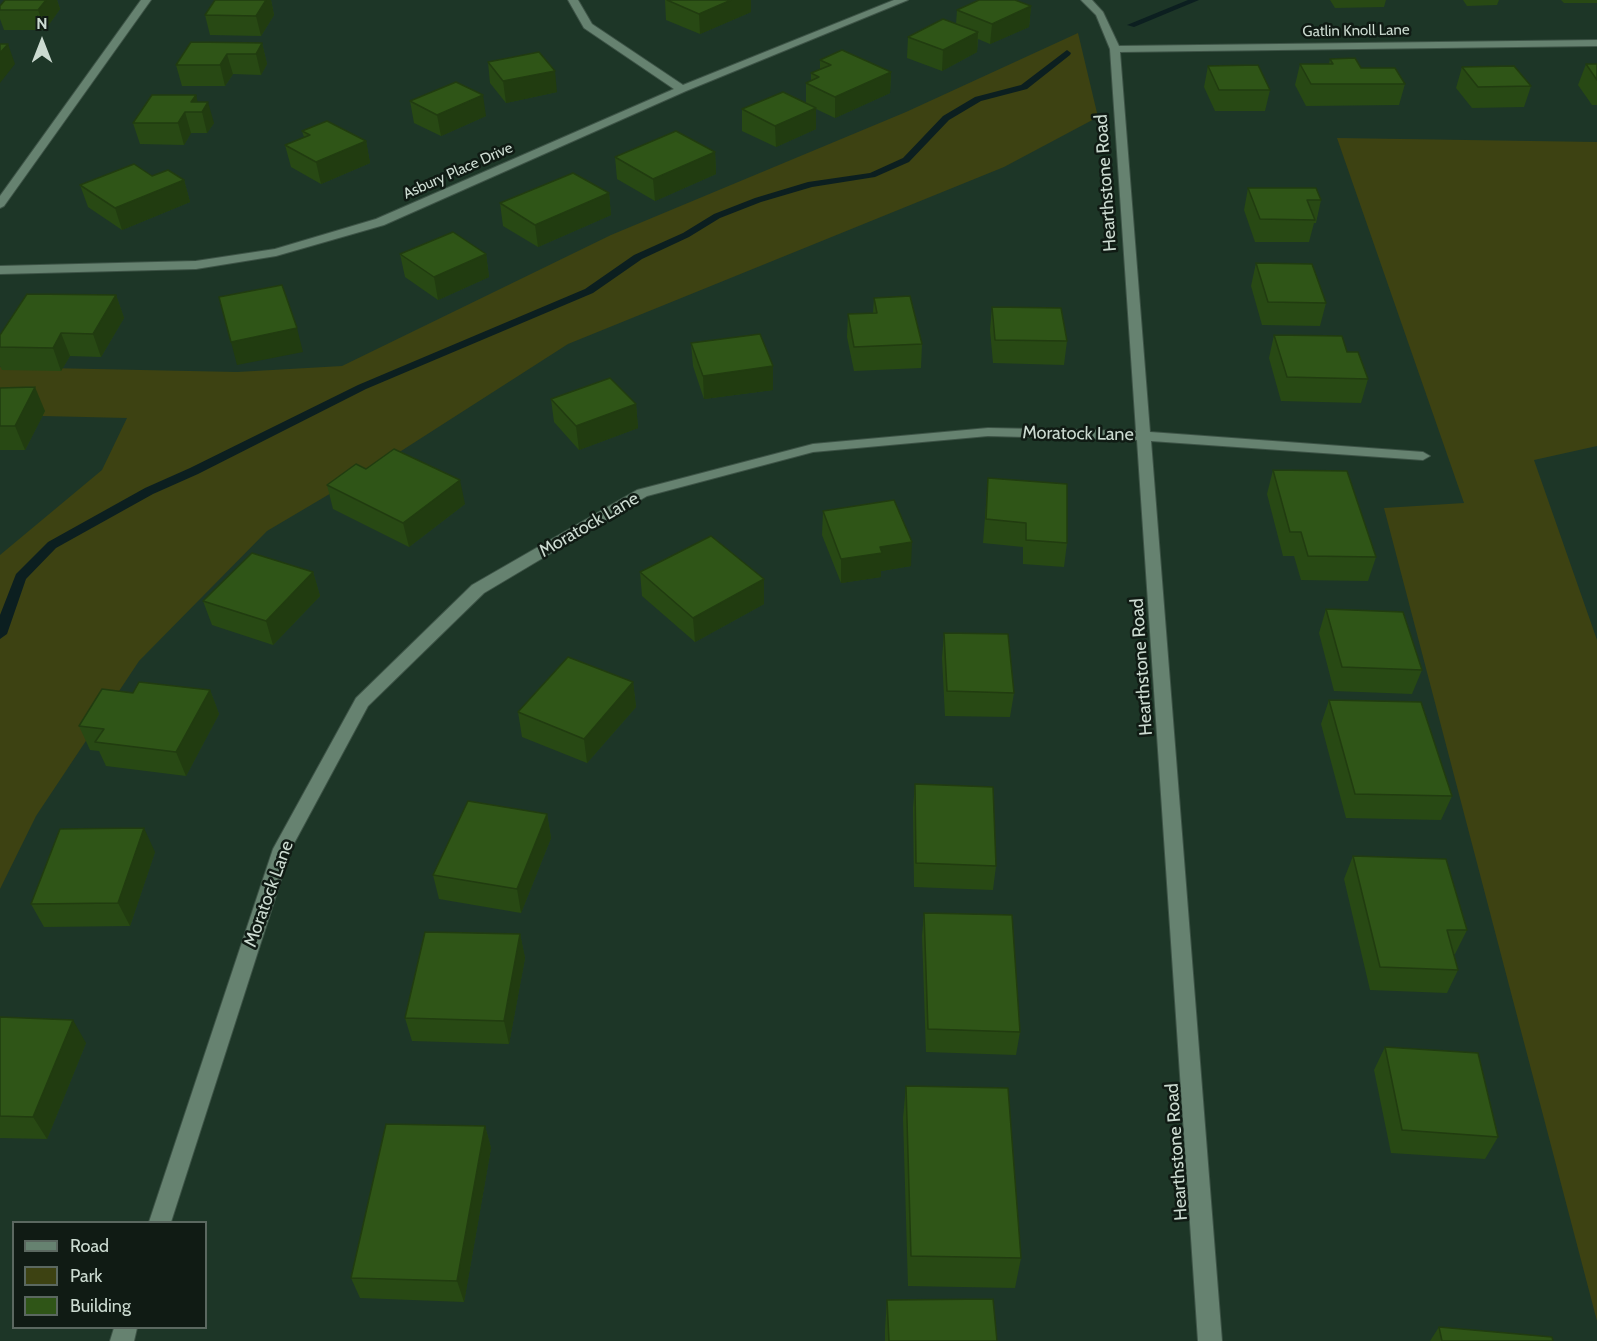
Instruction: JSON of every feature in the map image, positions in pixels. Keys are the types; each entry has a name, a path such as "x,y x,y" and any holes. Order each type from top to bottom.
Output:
{"street":[{"path":"0,204 146,0"},
{"path":"573,0 588,26 682,89"},
{"name":"Asbury Place Drive","path":"0,270 196,265 276,252 380,222 682,89 903,0"},
{"name":"Hearthstone Road","path":"1086,0 1100,14 1115,49 1210,1341"},
{"name":"Gatlin Knoll Lane","path":"1115,49 1597,44"},
{"name":"Moratock Lane","path":"160,1221 282,849 362,702 478,589 642,493 813,448 988,432 1145,436 1423,456"}],"green space":[{"path":"1078,33 1098,117 1004,167 568,344 387,460 267,531 139,661 36,816 0,889 0,555 102,470 127,418 0,415 0,367 237,372 342,366 611,235 906,112"},
{"path":"1337,138 1597,142 1597,446 1534,460 1597,640 1597,1321 1384,508 1464,503"}],"building":[{"path":"5,0 46,0 38,10 0,10"},
{"path":"215,0 266,0 256,16 205,15"},
{"path":"667,0 731,0 699,14"},
{"path":"979,0 1015,0 1031,6 992,24 957,10"},
{"path":"943,19 978,32 943,50 908,37"},
{"path":"191,42 262,43 256,54 227,54 220,65 176,65"},
{"path":"0,44 8,44 0,53"},
{"path":"842,50 891,72 835,97 806,83 819,77 811,73 831,65 820,60"},
{"path":"539,52 555,71 503,81 488,62"},
{"path":"1355,58 1361,68 1395,68 1405,84 1311,84 1300,64 1333,64 1330,59"},
{"path":"1586,64 1597,64 1597,80"},
{"path":"1258,65 1270,90 1219,90 1208,66"},
{"path":"1514,66 1531,86 1478,87 1462,67"},
{"path":"456,82 483,95 437,115 410,101"},
{"path":"783,92 816,108 775,126 742,109"},
{"path":"152,95 196,95 191,102 208,102 202,112 185,112 178,123 133,123"},
{"path":"327,121 366,141 316,162 285,145 310,135 302,131"},
{"path":"676,131 715,152 653,179 615,157"},
{"path":"134,164 152,176 168,170 184,180 115,208 80,185"},
{"path":"573,173 609,193 535,225 500,203"},
{"path":"1248,188 1316,188 1321,200 1307,200 1315,220 1260,219"},
{"path":"453,232 486,254 434,277 400,254"},
{"path":"1256,263 1312,264 1326,303 1268,302"},
{"path":"282,285 297,328 231,342 219,297"},
{"path":"27,294 116,295 93,334 61,333 53,348 0,347 0,335"},
{"path":"910,296 922,344 854,347 848,314 877,313 874,298"},
{"path":"992,307 1061,308 1067,341 995,340"},
{"path":"760,334 773,366 703,376 691,343"},
{"path":"1274,335 1342,336 1347,352 1358,352 1368,379 1287,377"},
{"path":"610,378 636,404 576,426 551,399"},
{"path":"35,387 15,426 0,426 0,388"},
{"path":"394,449 460,480 403,523 327,485 356,464 366,469"},
{"path":"1273,470 1347,471 1376,557 1308,556 1301,532 1290,532"},
{"path":"988,478 1067,484 1067,543 1026,540 1026,523 986,519"},
{"path":"894,500 912,542 880,547 882,553 841,559 823,511"},
{"path":"711,536 764,579 693,618 640,572"},
{"path":"252,553 313,572 266,621 203,601"},
{"path":"1326,609 1403,612 1422,670 1342,667"},
{"path":"944,633 1008,634 1014,693 947,691"},
{"path":"568,657 633,682 584,739 518,712"},
{"path":"139,682 210,690 176,752 95,742 104,729 79,726 102,689 133,693"},
{"path":"1329,700 1421,702 1452,796 1355,794"},
{"path":"915,784 993,787 996,866 916,863"},
{"path":"468,801 547,814 517,889 433,875"},
{"path":"144,828 118,903 31,904 60,829"},
{"path":"1353,856 1446,859 1467,930 1447,930 1458,970 1380,967"},
{"path":"924,913 1012,915 1020,1032 928,1029"},
{"path":"425,932 520,934 504,1021 405,1018"},
{"path":"0,1017 73,1020 33,1117 0,1116"},
{"path":"1385,1047 1478,1053 1498,1137 1402,1130"},
{"path":"906,1086 1008,1088 1021,1258 911,1256"},
{"path":"386,1124 485,1126 457,1281 351,1278"},
{"path":"993,1299 997,1341 889,1341 887,1300"},
{"path":"1439,1327 1552,1337 1553,1341 1442,1341"}],"waterway":[{"path":"1131,25 1195,0"},
{"path":"0,634 20,577 52,545 149,491 362,387 589,291 638,257 686,235 717,216 758,200 811,184 872,175 906,160 946,118 978,99 1024,87 1067,53"}]}
